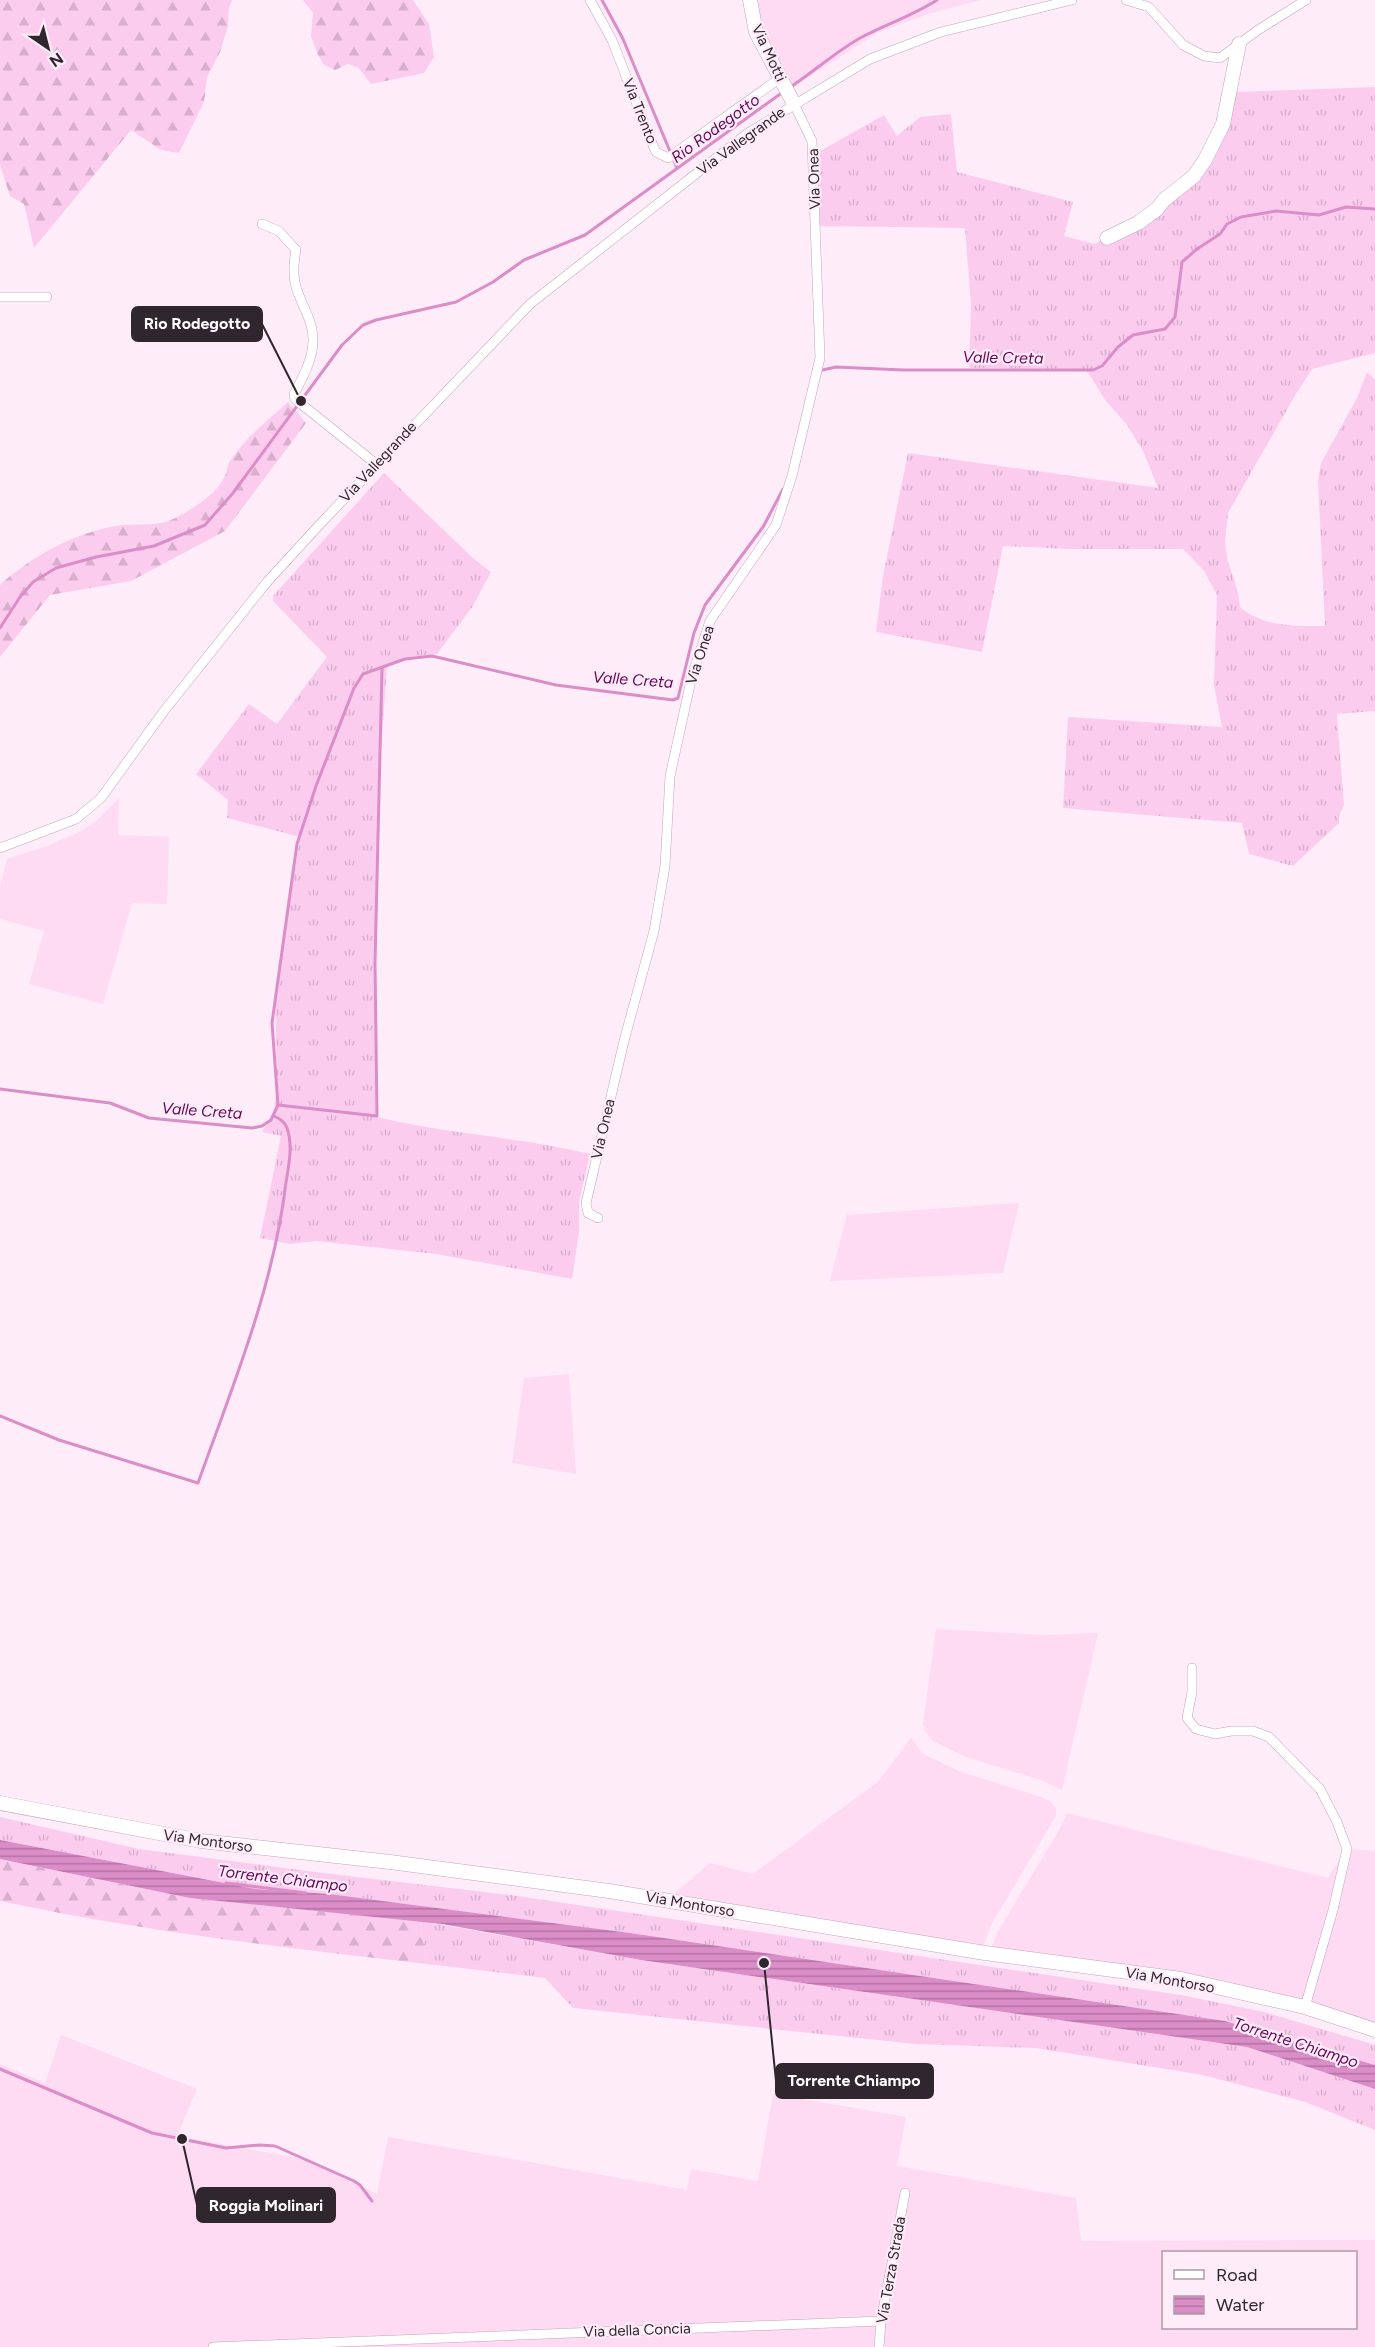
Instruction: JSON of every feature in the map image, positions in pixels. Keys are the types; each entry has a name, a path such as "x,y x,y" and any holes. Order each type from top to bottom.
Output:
{"main road":[{"name":"Via Motti","path":"750,0 756,32 792,101"},
{"path":"1107,238 1138,223 1157,209 1164,200 1194,176 1205,160 1222,124 1239,44"},
{"name":"Via Montorso","path":"0,1803 201,1842 390,1862 609,1891 985,1953 1181,1979 1305,2007 1375,2030"}],"street":[{"name":"Via Trento","path":"590,0 612,40 656,152 672,155 781,81"},
{"name":"Via Vallegrande","path":"0,848 76,819 101,798 221,638 283,565 376,464 530,304 792,101 870,59 941,32 1072,0"},
{"path":"1126,0 1149,7 1183,45 1204,56 1220,58 1306,0"},
{"name":"Via Onea","path":"598,1218 588,1213 586,1203 624,1041 654,931 665,866 670,776 692,676 710,621 776,525 792,476 820,358 812,141 792,101"},
{"path":"262,224 279,231 296,250 295,283 306,308 314,340 294,394 295,399 376,464"},
{"path":"0,297 47,297"},
{"path":"1192,1668 1192,1692 1187,1718 1196,1729 1215,1734 1253,1731 1269,1737 1320,1789 1337,1822 1347,1849 1333,1910 1305,2007"},
{"name":"Via Terza Strada","path":"879,2347 881,2321 905,2193"},
{"name":"Via della Concia","path":"213,2347 881,2321"}],"shaded area":[{"path":"747,0 981,0 928,14 877,33 787,91"},
{"path":"119,798 118,835 169,837 167,904 132,903 103,1004 29,984 44,931 0,919 0,887 7,859 47,846 79,832 95,822"},
{"path":"1019,1203 1003,1273 830,1281 847,1215"},
{"path":"569,1374 576,1474 512,1463 524,1378"},
{"path":"936,1629 1045,1635 1098,1633 1062,1790 1041,1780 966,1757 933,1741 925,1731 923,1724"},
{"path":"911,1738 923,1754 961,1772 1050,1801 1056,1808 1056,1816 991,1925 983,1947 670,1897 710,1863 753,1874 879,1781"},
{"path":"1067,1813 1328,1878 1346,1849 1375,1851 1375,2022 1320,2006 991,1949 997,1933"},
{"path":"61,2035 197,2089 177,2136 303,2159 377,2194 388,2137 687,2190 691,2169 758,2181 773,2094 906,2117 897,2166 1076,2198 1081,2241 1375,2240 1375,2347 0,2347 0,2064 45,2083"}],"green space":[{"path":"0,0 232,0 228,26 220,52 207,77 204,102 179,153 161,150 131,130 34,248 24,204 10,196 0,165"},
{"path":"303,0 413,0 429,24 434,57 424,73 371,84 359,68 348,64 335,70 324,65 318,55 311,36 313,13"},
{"path":"1375,87 1375,353 1312,369 1228,513 1225,541 1227,558 1238,592 1240,607 1249,614 1269,622 1325,626 1318,481 1321,463 1357,398 1367,372 1375,380 1375,711 1337,714 1344,805 1339,816 1339,823 1293,866 1249,854 1242,823 1063,808 1068,717 1222,727 1214,685 1217,595 1204,571 1183,549 1068,549 1003,546 982,652 876,632 883,576 908,453 1158,488 1143,451 1127,425 1105,400 1088,372 1077,369 969,368 971,305 965,228 817,226 813,155 884,115 897,136 920,117 951,114 957,172 1073,202 1064,236 1095,244 1164,199 1209,149 1233,92"},
{"path":"288,402 306,423 225,531 131,581 50,595 0,657 0,585 3,582 42,554 85,534 116,526 155,524 171,520 192,509 220,484 230,461 243,445"},
{"path":"384,473 473,558 491,572 473,606 437,654 408,657 387,664 377,814 378,905 374,940 377,1117 590,1154 579,1202 579,1232 572,1279 436,1254 316,1241 290,1244 260,1238 281,1136 262,1132 274,1111 277,1083 275,995 300,837 227,818 228,800 196,774 249,704 277,724 327,657 273,601 273,596"},
{"path":"0,1817 139,1849 511,1895 1181,1995 1264,2012 1375,2045 1375,2065 1225,2021 630,1933 329,1894 256,1889 0,1840"},
{"path":"0,1859 190,1898 420,1921 427,1964 159,1930 0,1901"},
{"path":"420,1921 641,1960 1247,2047 1375,2089 1375,2130 1305,2102 1203,2075 1036,2048 915,2044 573,2008 545,1978 427,1964"}],"water":[{"path":"0,1840 256,1889 329,1894 630,1933 1225,2021 1375,2065 1375,2089 1247,2047 641,1960 442,1924 190,1898 0,1859"}],"waterway":[{"path":"602,0 623,39 677,168"},
{"name":"Rio Rodegotto","path":"789,88 852,43 937,0"},
{"name":"Rio Rodegotto","path":"0,628 20,597 33,582 56,568 96,557 154,546 205,525 233,493 342,345 363,325 456,302 493,282 524,260 585,235 783,92"},
{"name":"Valle Creta","path":"818,371 836,367 903,370 1093,370 1102,366 1118,347 1133,335 1165,329 1175,317 1182,262 1220,234 1227,224 1241,217 1276,211 1319,215 1346,207 1375,209"},
{"name":"Valle Creta","path":"0,1089 110,1103 149,1118 252,1128 262,1126 271,1120 278,1105 272,1023 297,844 316,786 354,688 363,674 405,659 432,656 556,685 673,700 678,698 694,633 705,605 763,527 783,489"},
{"path":"278,1105 377,1116 375,963 382,668"},
{"path":"0,1416 59,1440 198,1483 251,1335 280,1221 290,1141 286,1126 282,1120 274,1116"},
{"name":"Torrente Chiampo","path":"226,1883 306,1893"},
{"path":"0,2069 152,2133 226,2148 275,2146 354,2181 372,2201"}],"place":[{"name":"Rio Rodegotto","path":"301,401"},
{"name":"Torrente Chiampo","path":"764,1963"},
{"name":"Roggia Molinari","path":"182,2139"}]}
